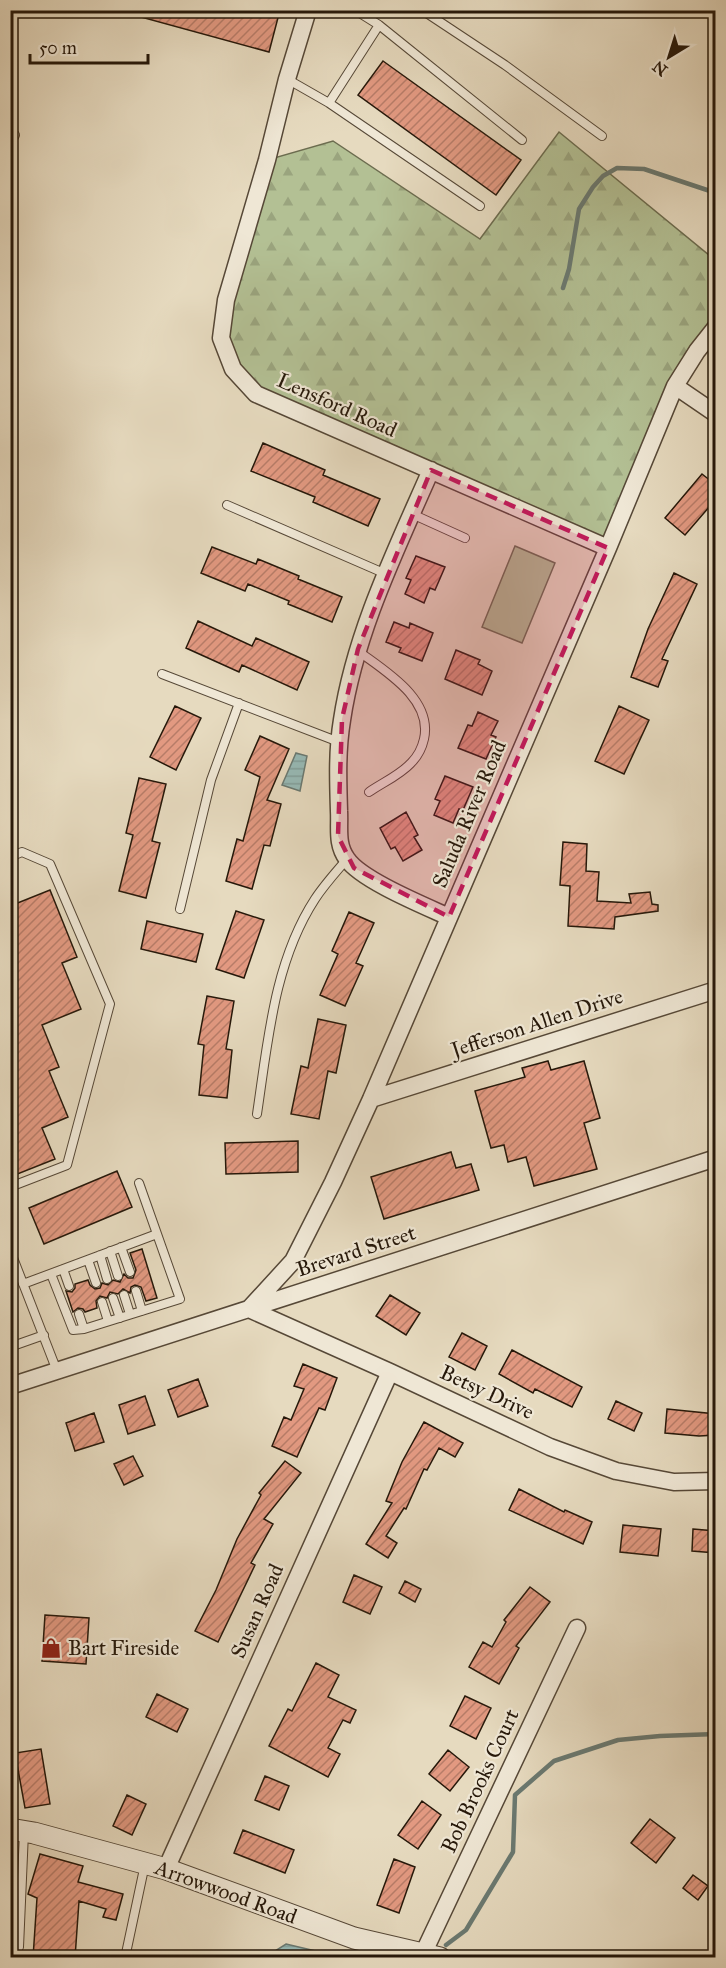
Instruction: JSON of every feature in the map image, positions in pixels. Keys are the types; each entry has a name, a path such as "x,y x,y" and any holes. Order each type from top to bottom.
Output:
{"street":[{"name":"Lensford Road","path":"308,10 226,300 221,338 233,369 256,394 608,548"},
{"name":"Saluda River Road","path":"249,1309 293,1261 333,1182 371,1099 608,548 675,386 697,351 716,327"},
{"path":"675,386 716,414"},
{"path":"431,470 386,574 358,651 342,719 337,772 340,820 338,836 342,851 354,868 390,889 449,917"},
{"name":"Jefferson Allen Drive","path":"371,1099 716,990"},
{"name":"Brevard Street","path":"10,1386 716,1158"},
{"name":"Betsy Drive","path":"249,1309 550,1447 616,1471 674,1482 716,1481"},
{"name":"Susan Road","path":"155,1867 390,1372"},
{"name":"Bob Brooks Court","path":"432,1956 577,1628"},
{"name":"Arrowwood Road","path":"17,1830 155,1867 354,1938 432,1956"}],"lane":[{"path":"355,10 379,25 522,140"},
{"path":"422,10 505,65 602,136"},
{"path":"329,103 379,25"},
{"path":"287,79 329,103 480,206"},
{"path":"10,133 15,135 10,145"},
{"path":"227,505 386,574"},
{"path":"412,514 465,538"},
{"path":"358,651 394,677 412,696 421,709 424,719 425,733 417,757 410,766 369,792"},
{"path":"162,674 340,742"},
{"path":"180,909 211,780 239,703"},
{"path":"10,857 22,852 50,864 110,1004 67,1165 10,1187"},
{"path":"257,1114 270,1024 292,942 315,898 347,860"},
{"path":"51,1274 73,1330 84,1329 180,1299 139,1183"},
{"path":"23,1284 157,1234"},
{"path":"121,1247 130,1272"},
{"path":"10,1250 57,1371"},
{"path":"110,1251 118,1276"},
{"path":"100,1255 107,1279"},
{"path":"88,1260 96,1283"},
{"path":"63,1269 69,1286"},
{"path":"136,1291 142,1311"},
{"path":"124,1295 130,1314"},
{"path":"113,1298 120,1318"},
{"path":"102,1302 108,1321"},
{"path":"79,1314 84,1329"},
{"path":"10,1347 44,1335"},
{"path":"17,1830 15,1946 19,1958"},
{"path":"125,1958 155,1867"}],"highlighted area":[{"path":"431,470 608,548 449,917 354,868 338,836 342,719 358,649"}],"green space":[{"path":"559,132 715,260 715,327 697,351 608,548 256,394 221,338 267,160 333,141 480,239"},
{"path":"515,546 555,563 522,643 482,627"}],"water":[{"path":"296,753 307,756 300,791 282,785"},
{"path":"286,1944 341,1957 273,1957 275,1951"}],"building":[{"path":"131,10 280,10 269,52 130,14"},
{"path":"383,61 521,160 496,195 358,95"},
{"path":"263,443 325,470 323,475 380,499 368,526 313,502 315,497 251,471"},
{"path":"702,474 716,485 716,499 685,535 665,518"},
{"path":"212,547 256,564 258,559 342,597 332,622 248,584 245,591 201,573"},
{"path":"416,556 445,567 435,590 430,588 424,603 405,594 411,580 406,578"},
{"path":"674,573 697,584 662,659 668,661 658,687 631,677 648,629"},
{"path":"198,621 252,646 256,638 309,662 297,690 242,665 239,672 186,648"},
{"path":"394,622 409,628 410,623 433,633 422,661 399,652 401,648 386,642"},
{"path":"456,650 480,660 478,664 492,671 482,695 445,679"},
{"path":"175,706 201,718 176,770 150,757"},
{"path":"619,706 649,720 624,774 595,761"},
{"path":"478,712 498,721 491,735 496,737 486,759 458,748 468,725 472,726"},
{"path":"260,736 289,749 267,800 281,804 270,846 264,845 252,889 226,881 237,839 243,841 260,777 245,770"},
{"path":"445,776 473,787 463,810 459,809 453,823 434,815 440,801 435,799"},
{"path":"139,778 166,784 152,841 160,843 146,898 119,891 133,835 126,833"},
{"path":"406,812 418,835 414,837 422,850 403,861 395,847 391,849 380,828"},
{"path":"563,842 587,844 586,871 599,872 597,901 631,903 629,894 650,892 652,904 658,905 658,911 615,917 614,929 568,926 570,886 560,885"},
{"path":"50,890 77,957 62,963 81,1009 42,1025 59,1067 49,1071 68,1117 42,1128 55,1159 10,1177 10,906"},
{"path":"236,911 264,920 244,978 216,969"},
{"path":"349,912 374,923 356,963 363,966 345,1006 320,995 338,954 332,951"},
{"path":"147,921 203,934 196,962 141,949"},
{"path":"207,996 234,1001 226,1049 232,1050 227,1098 199,1095 204,1045 198,1044"},
{"path":"318,1019 346,1025 336,1073 328,1071 319,1119 291,1114 301,1066 308,1068"},
{"path":"548,1061 551,1070 584,1061 600,1118 584,1123 597,1169 534,1186 526,1157 508,1162 504,1145 491,1148 475,1091 525,1077 522,1068"},
{"path":"298,1141 298,1172 226,1174 225,1143"},
{"path":"451,1152 456,1168 471,1164 479,1190 384,1219 371,1177"},
{"path":"117,1171 132,1207 44,1244 29,1208"},
{"path":"142,1249 157,1298 146,1301 141,1287 135,1285 131,1287 130,1293 123,1289 118,1294 110,1292 107,1298 100,1296 96,1301 97,1308 85,1312 78,1308 73,1312 66,1291 72,1292 75,1284 88,1280 95,1289 100,1288 102,1283 108,1285 113,1280 120,1282 124,1274 128,1278 133,1278 136,1270 130,1253"},
{"path":"390,1295 420,1313 406,1335 376,1316"},
{"path":"462,1333 487,1346 475,1370 449,1357"},
{"path":"512,1350 582,1387 572,1407 535,1389 533,1393 499,1374"},
{"path":"303,1364 337,1378 325,1410 319,1408 297,1457 272,1446 284,1417 291,1420 304,1389 294,1386"},
{"path":"198,1379 208,1406 178,1417 168,1390"},
{"path":"145,1396 155,1425 128,1434 119,1405"},
{"path":"616,1401 642,1413 634,1431 608,1419"},
{"path":"667,1409 716,1414 716,1435 665,1433"},
{"path":"94,1413 104,1442 75,1451 66,1423"},
{"path":"424,1422 463,1443 455,1457 439,1448 427,1470 424,1469 406,1509 404,1508 386,1536 397,1543 388,1558 366,1544 392,1503 386,1501 402,1462"},
{"path":"133,1456 143,1476 124,1485 114,1464"},
{"path":"285,1461 301,1473 264,1519 273,1524 251,1563 255,1565 218,1642 195,1631 216,1590 237,1539 261,1495 259,1493"},
{"path":"519,1489 564,1512 565,1510 592,1522 583,1544 509,1510"},
{"path":"623,1525 661,1529 658,1556 620,1552"},
{"path":"693,1529 716,1531 716,1553 692,1551"},
{"path":"354,1575 382,1587 370,1614 343,1602"},
{"path":"405,1581 421,1589 415,1602 399,1593"},
{"path":"530,1587 550,1602 516,1646 519,1648 499,1684 469,1667 483,1642 492,1647 506,1622 504,1620"},
{"path":"45,1615 89,1618 86,1664 42,1661"},
{"path":"316,1663 339,1675 328,1697 356,1710 350,1723 343,1720 328,1748 340,1754 328,1777 269,1746 288,1709 292,1711"},
{"path":"157,1694 188,1709 177,1732 146,1717"},
{"path":"465,1696 491,1708 476,1739 450,1726"},
{"path":"41,1749 50,1804 25,1808 15,1753"},
{"path":"448,1750 469,1767 450,1791 429,1774"},
{"path":"265,1776 289,1786 279,1810 255,1800"},
{"path":"127,1795 146,1804 132,1835 113,1826"},
{"path":"422,1801 441,1815 418,1849 398,1835"},
{"path":"650,1819 675,1838 656,1863 631,1843"},
{"path":"243,1830 294,1850 285,1873 234,1853"},
{"path":"40,1854 83,1866 78,1882 123,1894 116,1920 103,1917 106,1909 79,1901 75,1958 33,1958 37,1898 28,1894"},
{"path":"394,1859 415,1867 399,1913 377,1905"},
{"path":"693,1875 708,1886 698,1900 683,1888"}],"waterway":[{"path":"563,288 569,269 579,209 603,176 617,168 644,169 716,193"},
{"path":"446,1945 466,1930 513,1852 515,1795 554,1761 618,1740 716,1734"}],"place":[{"name":"Bart Fireside","path":"51,1648"}]}
